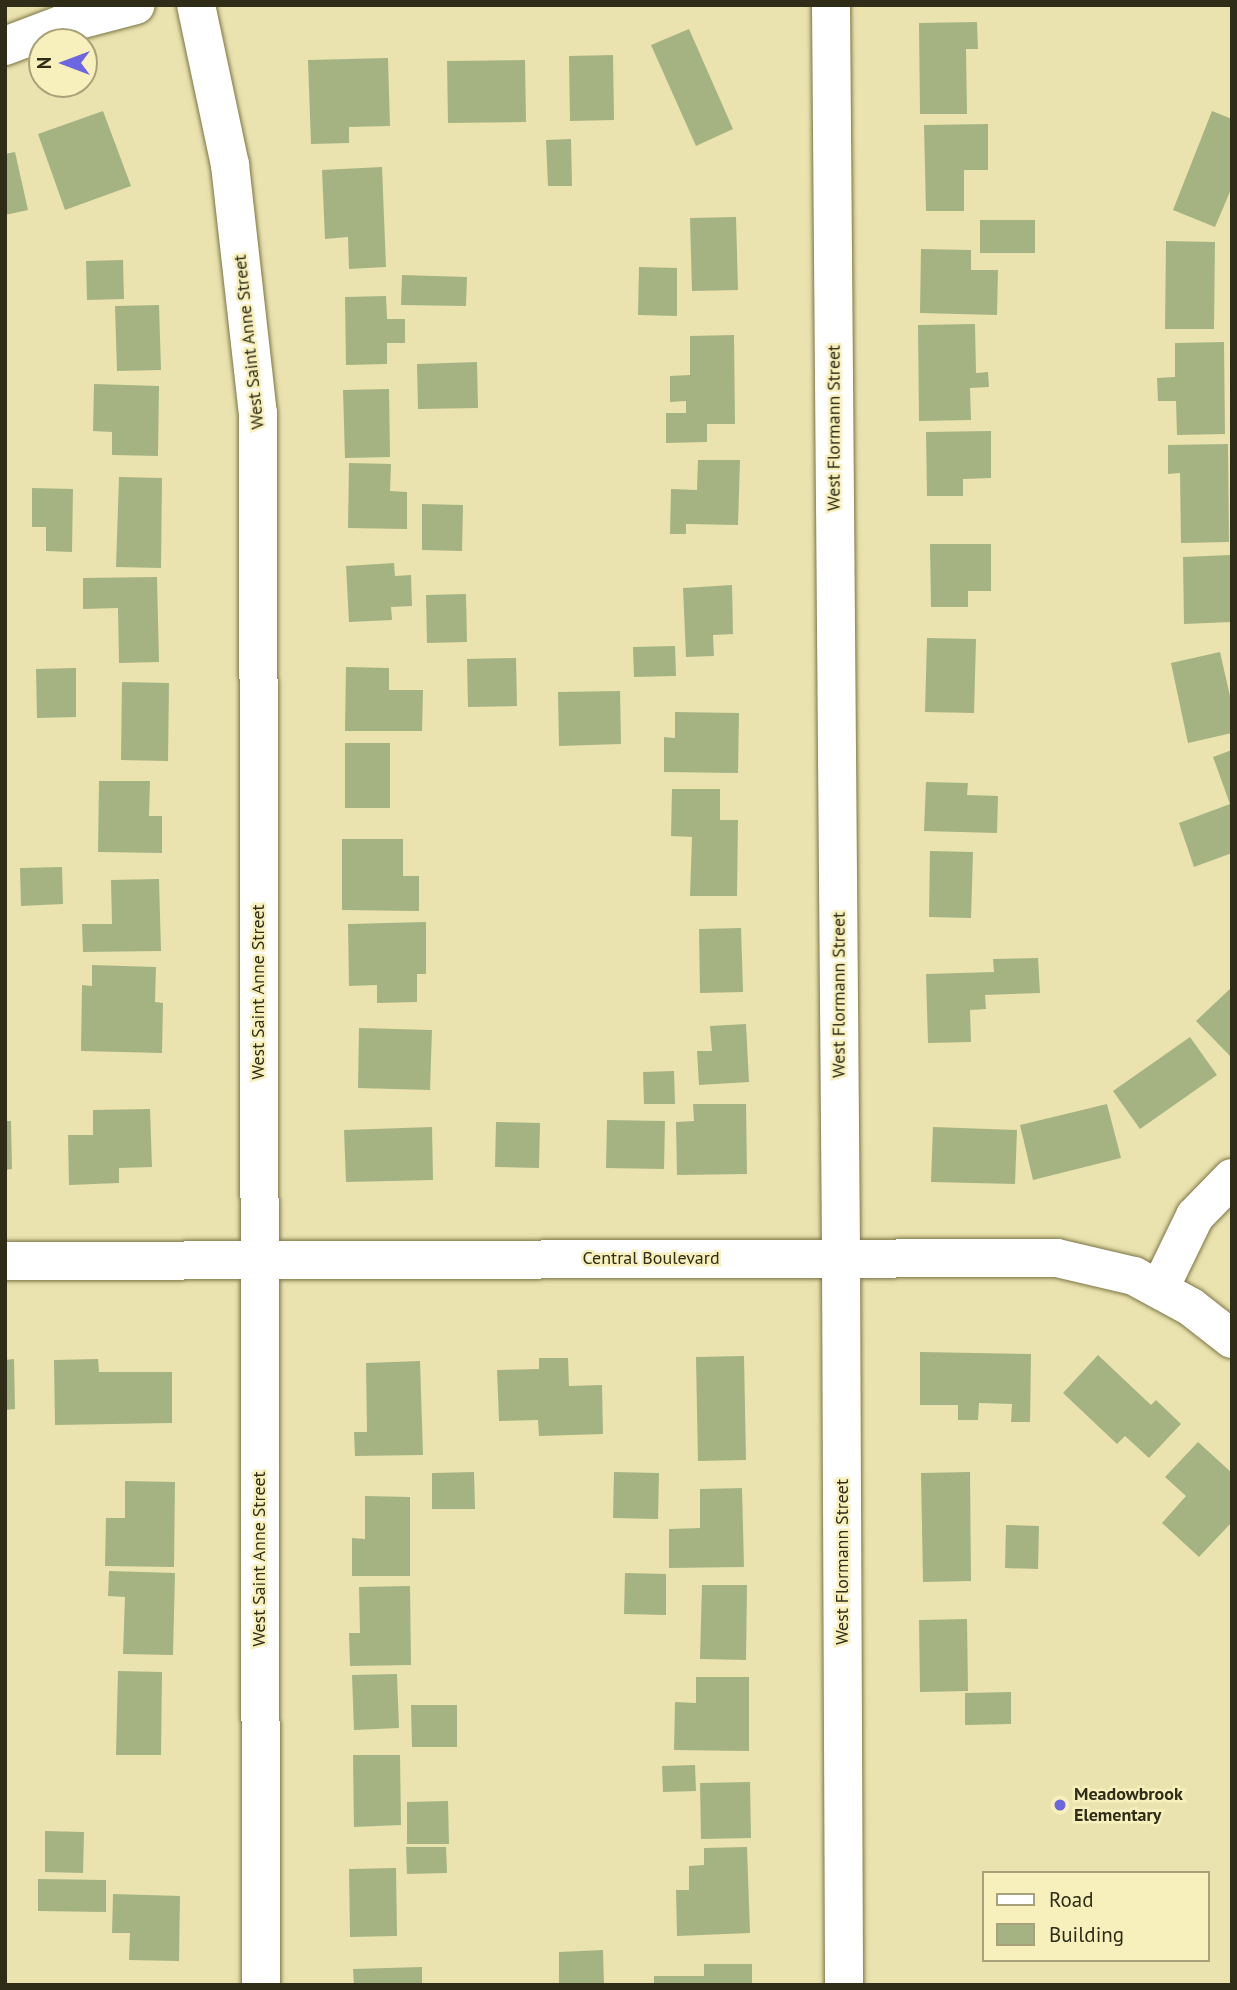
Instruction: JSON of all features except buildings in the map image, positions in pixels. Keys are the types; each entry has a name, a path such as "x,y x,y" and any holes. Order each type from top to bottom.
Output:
{"street":[{"path":"5,46 63,24 135,5"},
{"name":"West Saint Anne Street","path":"197,5 230,165 258,413 261,1985"},
{"name":"West Flormann Street","path":"831,5 844,1985"},
{"path":"1160,1288 1195,1216 1232,1178"},
{"name":"Central Boulevard","path":"5,1261 1057,1258 1099,1265 1160,1288 1232,1339"}],"place":[{"name":"Meadowbrook Elementary","path":"1060,1805"}]}
